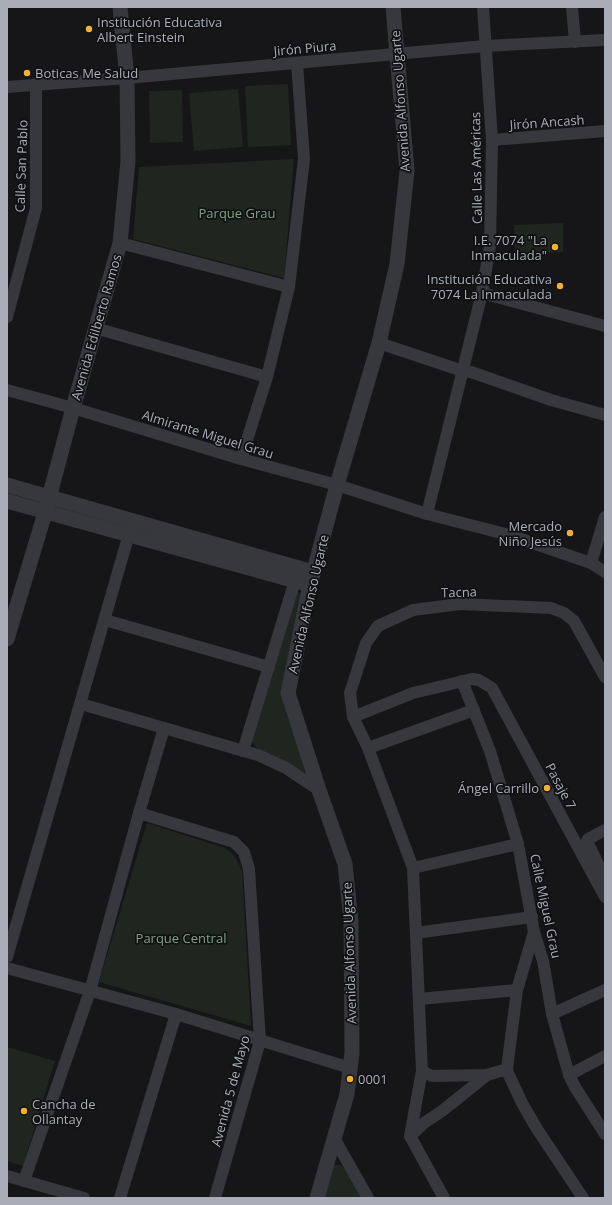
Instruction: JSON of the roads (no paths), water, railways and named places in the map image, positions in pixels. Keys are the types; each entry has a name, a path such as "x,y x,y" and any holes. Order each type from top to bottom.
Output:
{"street":[{"name":"Avenida Edilberto Ramos","path":"7,639 45,513 120,243 128,164 127,78 120,7"},
{"name":"Avenida Alfonso Ugarte","path":"317,1198 347,1094 352,1053 351,921 345,864 319,790 288,693 312,579 336,485 379,343 397,264 407,171 393,7"},
{"name":"Calle Las Américas","path":"427,514 482,293 490,246 492,140 483,7"},
{"path":"572,7 575,42"},
{"name":"Jirón Piura","path":"7,87 398,55 485,46 605,40"},
{"path":"241,459 267,377 289,287 304,159 297,63"},
{"name":"Calle San Pablo","path":"7,317 36,208 36,84"},
{"name":"Jirón Ancash","path":"492,140 605,131"},
{"path":"120,243 289,287"},
{"path":"482,293 605,326"},
{"path":"96,328 267,377"},
{"path":"379,343 463,371 471,372 551,400 605,415"},
{"name":"Almirante Miguel Grau","path":"7,390 73,408 241,459 336,485 427,514 509,534 591,563 605,572"},
{"path":"7,485 133,521 297,575"},
{"path":"7,501 128,536 312,579"},
{"path":"591,563 605,517"},
{"path":"7,957 133,521"},
{"path":"243,751 297,575"},
{"name":"Tacna","path":"410,1136 422,1071 413,868 368,748 353,717 350,693 366,643 378,626 413,610 460,604 551,608 564,613 574,621 605,677"},
{"path":"104,620 269,667"},
{"name":"Pasaje 7","path":"462,681 472,679 479,680 492,688 605,896"},
{"path":"353,717 412,693 462,681"},
{"name":"Calle Miguel Grau","path":"462,681 490,751 518,844 534,932 543,961 552,1014 569,1075 605,1134"},
{"path":"81,704 258,755 286,768 319,790"},
{"path":"368,748 474,710"},
{"path":"24,1181 90,991 164,728"},
{"name":"Avenida 5 de Mayo","path":"139,813 234,842 244,852 249,869 260,1041 215,1198"},
{"path":"605,830 587,841 598,866 605,896"},
{"path":"413,868 518,844"},
{"path":"416,933 532,917"},
{"path":"534,932 517,990 507,1069 522,1103 537,1129 583,1198"},
{"path":"7,968 176,1014 350,1068"},
{"path":"419,999 517,990"},
{"path":"552,1014 605,990"},
{"path":"120,1198 176,1014"},
{"path":"569,1075 605,1056"},
{"path":"422,1071 432,1076 487,1075 507,1069"},
{"path":"444,1198 410,1136 424,1123 442,1111 487,1075"},
{"path":"334,1138 368,1198"},
{"path":"7,1176 84,1198"}],"place":[{"name":"Institución Educativa Albert Einstein","path":"89,29"},
{"name":"Boticas Me Salud","path":"27,73"},
{"name":"I.E. 7074 \"La Inmaculada\"","path":"555,247"},
{"name":"Institución Educativa 7074 La Inmaculada","path":"560,286"},
{"name":"Mercado Niño Jesús","path":"570,533"},
{"name":"Ángel Carrillo","path":"547,788"},
{"name":"0001","path":"350,1079"},
{"name":"Cancha de Ollantay","path":"24,1111"}],"park label":[{"name":"Parque Grau","path":"237,213"},
{"name":"Parque Central","path":"181,938"}]}
